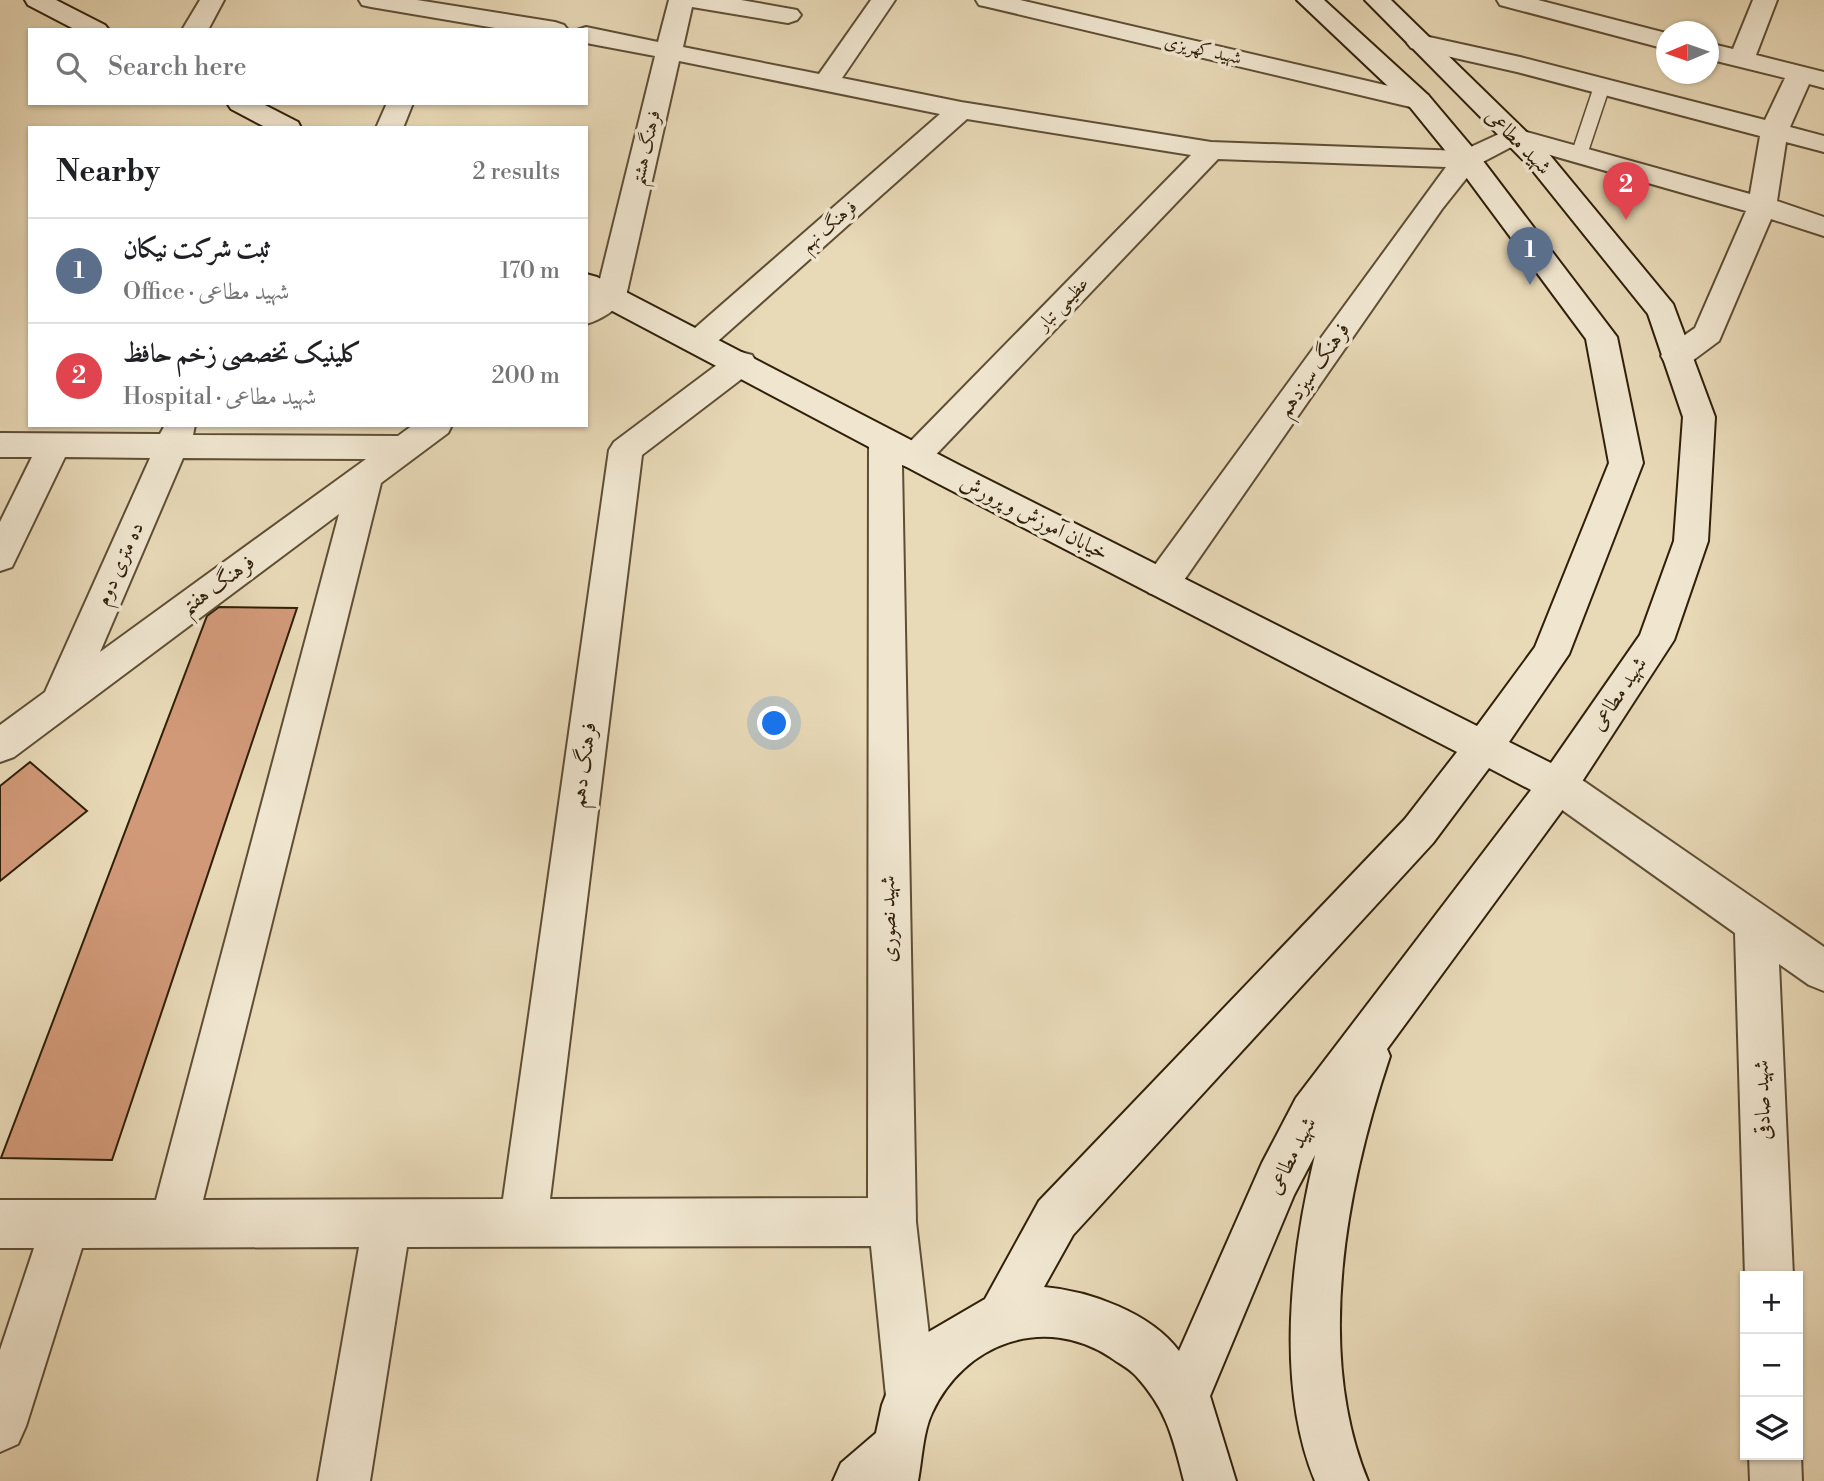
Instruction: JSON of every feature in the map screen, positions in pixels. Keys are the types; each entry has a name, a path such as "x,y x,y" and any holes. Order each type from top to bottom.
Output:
{"street":[{"path":"37,0 92,28"},
{"path":"196,28 212,0"},
{"path":"371,0 438,21 529,28"},
{"name":"فرهنگ هشتم","path":"594,298 669,50 681,0"},
{"path":"694,0 788,15"},
{"path":"826,82 883,0"},
{"name":"شهید کهریزی","path":"988,0 1419,101"},
{"path":"1002,1315 1056,1218 1419,831 1483,747 1551,654 1626,463 1601,337 1467,159 1419,101 1308,0"},
{"name":"شهید مطاعی","path":"1185,1396 1278,1179 1312,1114 1558,785 1656,640 1691,541 1699,417 1662,311 1539,160 1377,0"},
{"path":"1509,0 1532,38 1602,86 1824,144"},
{"path":"1742,59 1765,0"},
{"path":"588,35 961,110 1211,150 1467,159 1512,136"},
{"path":"1420,43 1532,38 1656,41"},
{"path":"1677,356 1707,334 1762,206 1774,131 1812,77 1719,53"},
{"path":"1419,101 1512,136 1762,206 1824,227"},
{"path":"244,105 284,126"},
{"path":"390,126 399,105"},
{"name":"فرهنگ نهم","path":"698,342 961,110"},
{"name":"عظیمی تبار","path":"899,449 1211,150"},
{"name":"فرهنگ سیزدهم","path":"1162,583 1432,203 1467,159"},
{"name":"خیابان آموزش و پرورش","path":"594,298 741,363 899,449 1558,785 1824,971"},
{"name":"فرهنگ دهم","path":"523,1222 626,450 741,363"},
{"name":"فرهنگ هفتم","path":"0,746 433,427"},
{"path":"0,445 54,446 176,436 405,448"},
{"name":"ده متری دوم","path":"60,702 176,436"},
{"path":"0,558 54,446"},
{"name":"شهید نصوری","path":"899,449 892,1222 911,1396"},
{"path":"174,1223 366,476"},
{"name":"شهید صادقی","path":"1756,923 1769,1271"},
{"path":"1342,1481 1333,1464 1321,1410 1316,1351 1317,1291 1326,1212 1339,1151 1359,1082 1382,1019"},
{"path":"344,1481 387,1222"},
{"path":"0,1224 892,1222"},
{"path":"0,1426 66,1224"},
{"path":"882,1471 911,1396 935,1359 966,1332 1002,1315 1052,1310 1102,1322 1149,1351 1185,1396 1219,1471"},
{"path":"1775,1460 1776,1481"}],"lane":[{"path":"1579,155 1602,86"}],"building":[{"path":"219,607 297,608 112,1160 1,1158 207,616"},
{"path":"30,762 87,811 0,881 0,786"}],"place":[{"name":"کلینیک تخصصی زخم حافظ","path":"1626,220"},
{"name":"ثبت شرکت نیکان","path":"1530,285"}]}
